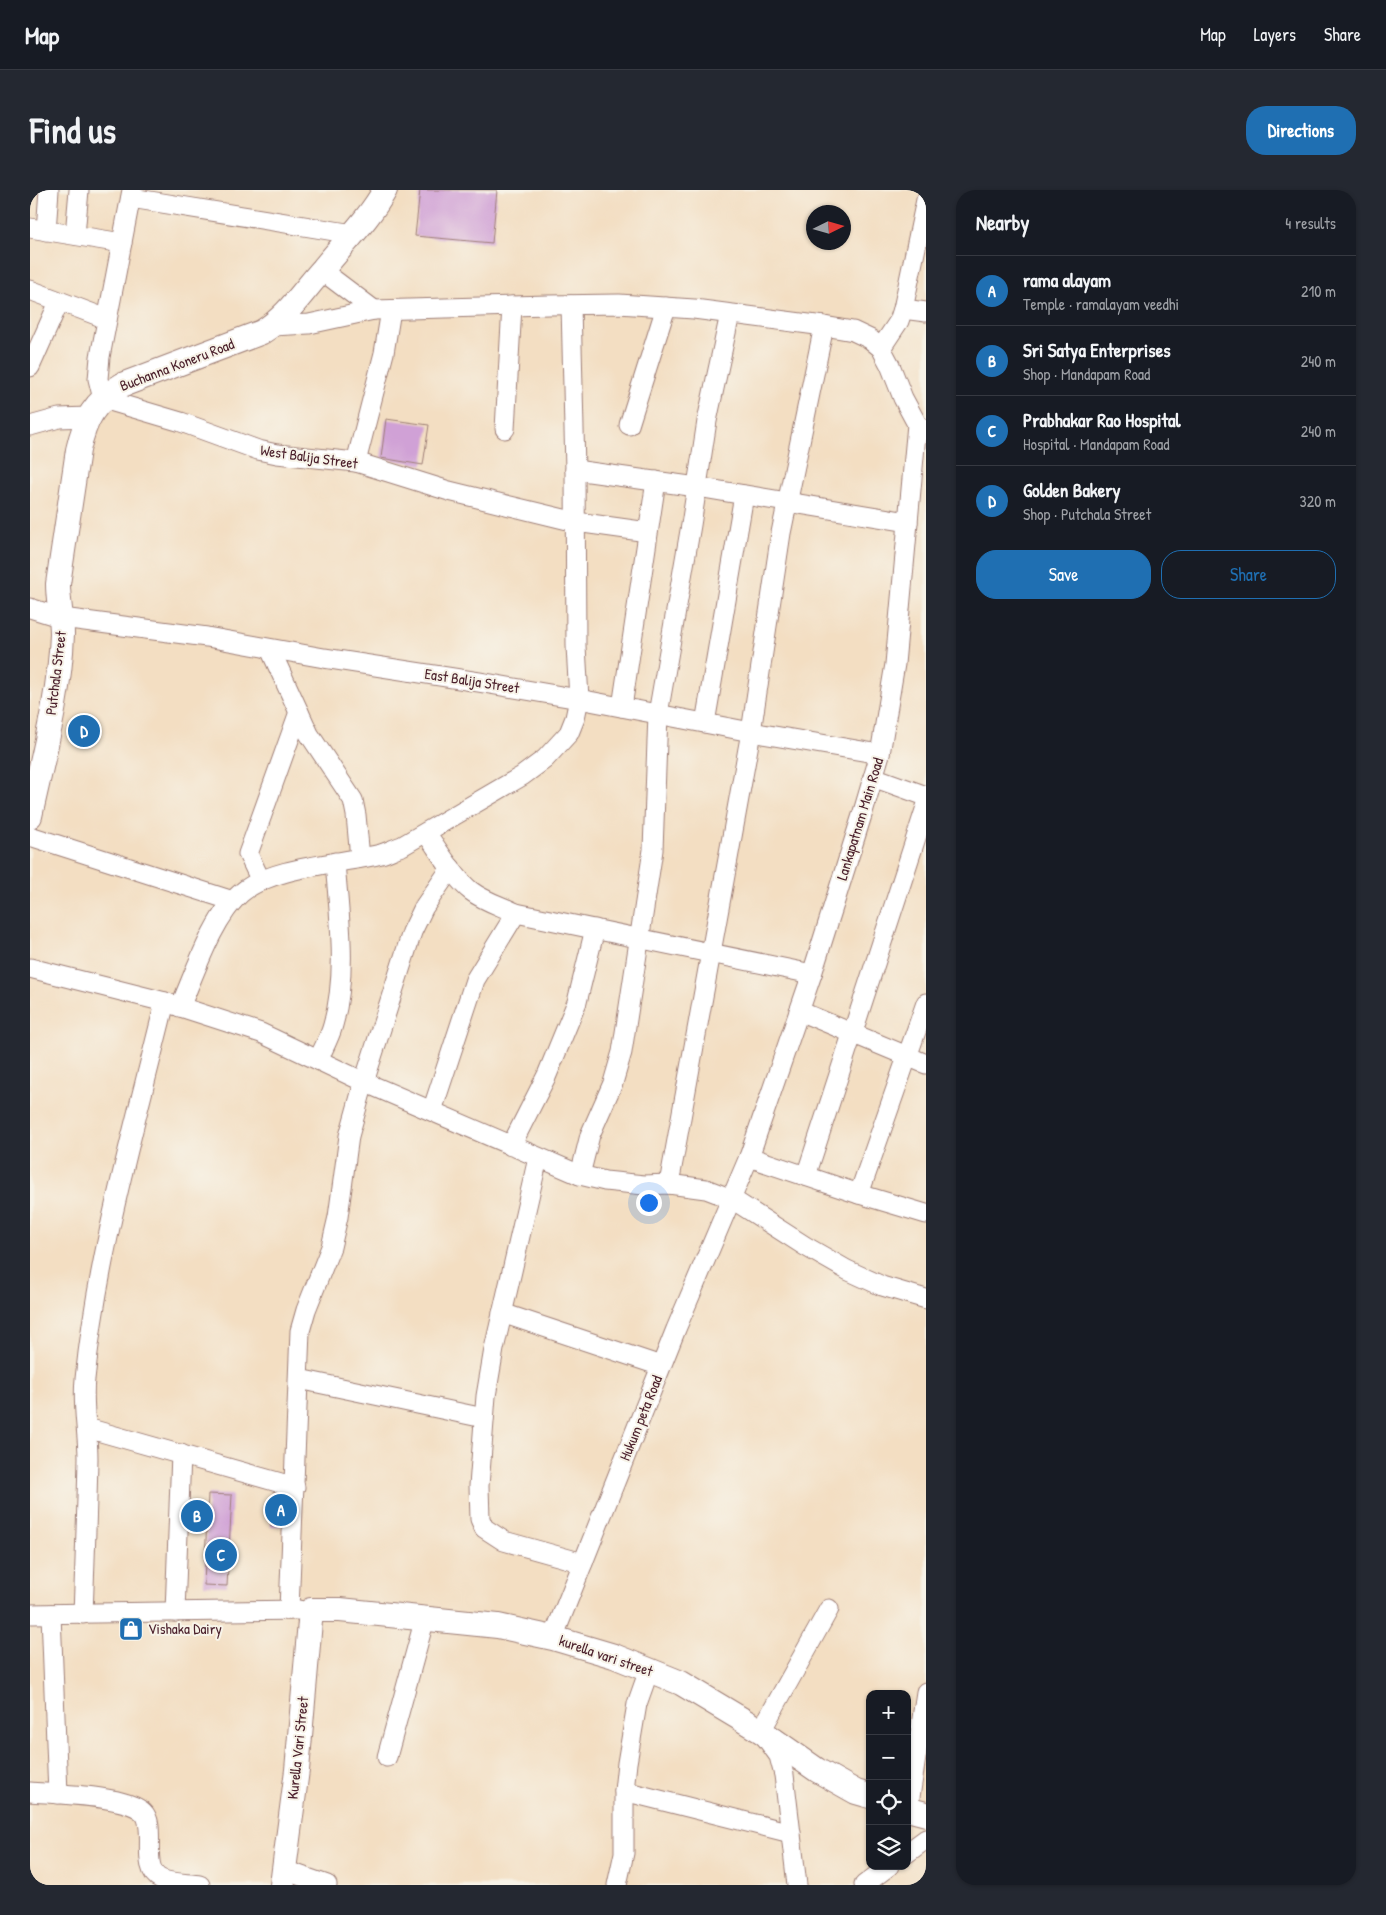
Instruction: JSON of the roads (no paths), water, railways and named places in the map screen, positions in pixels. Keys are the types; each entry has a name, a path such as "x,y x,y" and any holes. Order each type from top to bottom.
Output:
{"main road":[{"name":"Buchanna Koneru Road","path":"95,408 122,385 262,332 272,326 292,308 321,270 353,234 379,201 385,190"},
{"path":"62,618 58,600 58,584 78,450 82,432 95,408"},
{"name":"Putchala Street","path":"30,816 60,666 62,618"},
{"name":"kurella vari street","path":"300,1610 340,1610 498,1626 553,1638 614,1656 682,1683 761,1731 817,1770 856,1792 866,1795"},
{"name":"Kurella Vari Street","path":"283,1877 297,1770 300,1610"}],"street":[{"path":"49,190 38,229 122,243"},
{"path":"75,235 79,190"},
{"path":"95,408 100,357 131,194 353,234"},
{"path":"881,348 899,321 903,309 922,241 926,200"},
{"path":"321,270 383,310"},
{"path":"30,290 108,319"},
{"path":"30,366 59,302"},
{"path":"272,326 309,324 383,310 619,304 666,307 824,326 852,331 870,339 881,348 890,364 903,398 922,428"},
{"path":"83,1614 88,1457 87,1428 83,1401 84,1385 100,1279 118,1195 172,1004 225,913 234,901 249,887 261,881 294,871 388,851 426,833 522,776 545,759 569,733 575,718 579,699 576,646 576,522 571,305"},
{"path":"506,429 512,306"},
{"path":"629,425 666,307"},
{"path":"903,309 926,312"},
{"path":"356,462 384,353 383,310"},
{"path":"580,1175 590,1134 618,1067 640,939 655,830 658,714 707,421 730,314"},
{"path":"669,1184 751,732 786,503 824,326"},
{"name":"West Balija Street","path":"30,426 95,408 181,422 258,450 277,454 356,462 449,491 576,522 648,532"},
{"name":"Lankapatnam Main Road","path":"732,1199 749,1157 812,974 880,754 895,664 908,522 922,428"},
{"path":"575,470 697,487 908,522"},
{"path":"622,707 656,481"},
{"path":"705,723 744,495"},
{"name":"East Balija Street","path":"30,608 62,618 207,637 579,699 751,732 880,754"},
{"path":"270,648 309,734 353,800 360,858"},
{"path":"261,881 248,854 299,712"},
{"path":"873,777 926,796"},
{"path":"806,1176 926,807"},
{"path":"426,833 470,891 516,913 812,974"},
{"path":"30,836 234,901"},
{"path":"318,1060 333,1027 341,980 342,958 335,862"},
{"path":"30,1614 300,1610 295,1487 300,1331 331,1247 338,1217 350,1136 364,1082 412,932 424,906 451,868"},
{"path":"432,1111 475,980 516,913"},
{"path":"511,1146 547,1075 577,1002 595,929"},
{"path":"30,968 172,1004 261,1033 364,1082 580,1175 605,1181 644,1185 669,1184 706,1189 732,1199 805,1246 847,1270 882,1286 926,1299"},
{"path":"858,1194 926,1003"},
{"path":"799,1012 926,1064"},
{"path":"749,1157 858,1194 926,1214"},
{"path":"538,1158 502,1313 486,1396 479,1486 480,1519 484,1528 504,1541 583,1563"},
{"name":"Hukum peta Road","path":"553,1638 661,1366 732,1199"},
{"path":"502,1313 661,1366"},
{"path":"299,1379 484,1418"},
{"path":"87,1428 295,1487"},
{"path":"176,1612 181,1454"},
{"path":"797,1885 790,1833 788,1795 779,1756 761,1731 829,1609"},
{"path":"51,1614 58,1794"},
{"path":"387,1758 425,1618"},
{"path":"617,1885 624,1853 624,1791 635,1712 649,1670"},
{"path":"914,1811 926,1692"},
{"path":"624,1791 790,1833"},
{"path":"30,1792 105,1799 129,1805 143,1812 148,1821 152,1869 156,1876 162,1882 200,1885"},
{"path":"911,1850 926,1839"},
{"path":"864,1885 884,1870"},
{"path":"283,1877 327,1885"}],"place":[{"name":"Golden Bakery","path":"84,731"},
{"name":"rama alayam","path":"281,1510"},
{"name":"Sri Satya Enterprises","path":"197,1516"},
{"name":"Prabhakar Rao Hospital","path":"221,1555"},
{"name":"Vishaka Dairy","path":"131,1629"}]}
